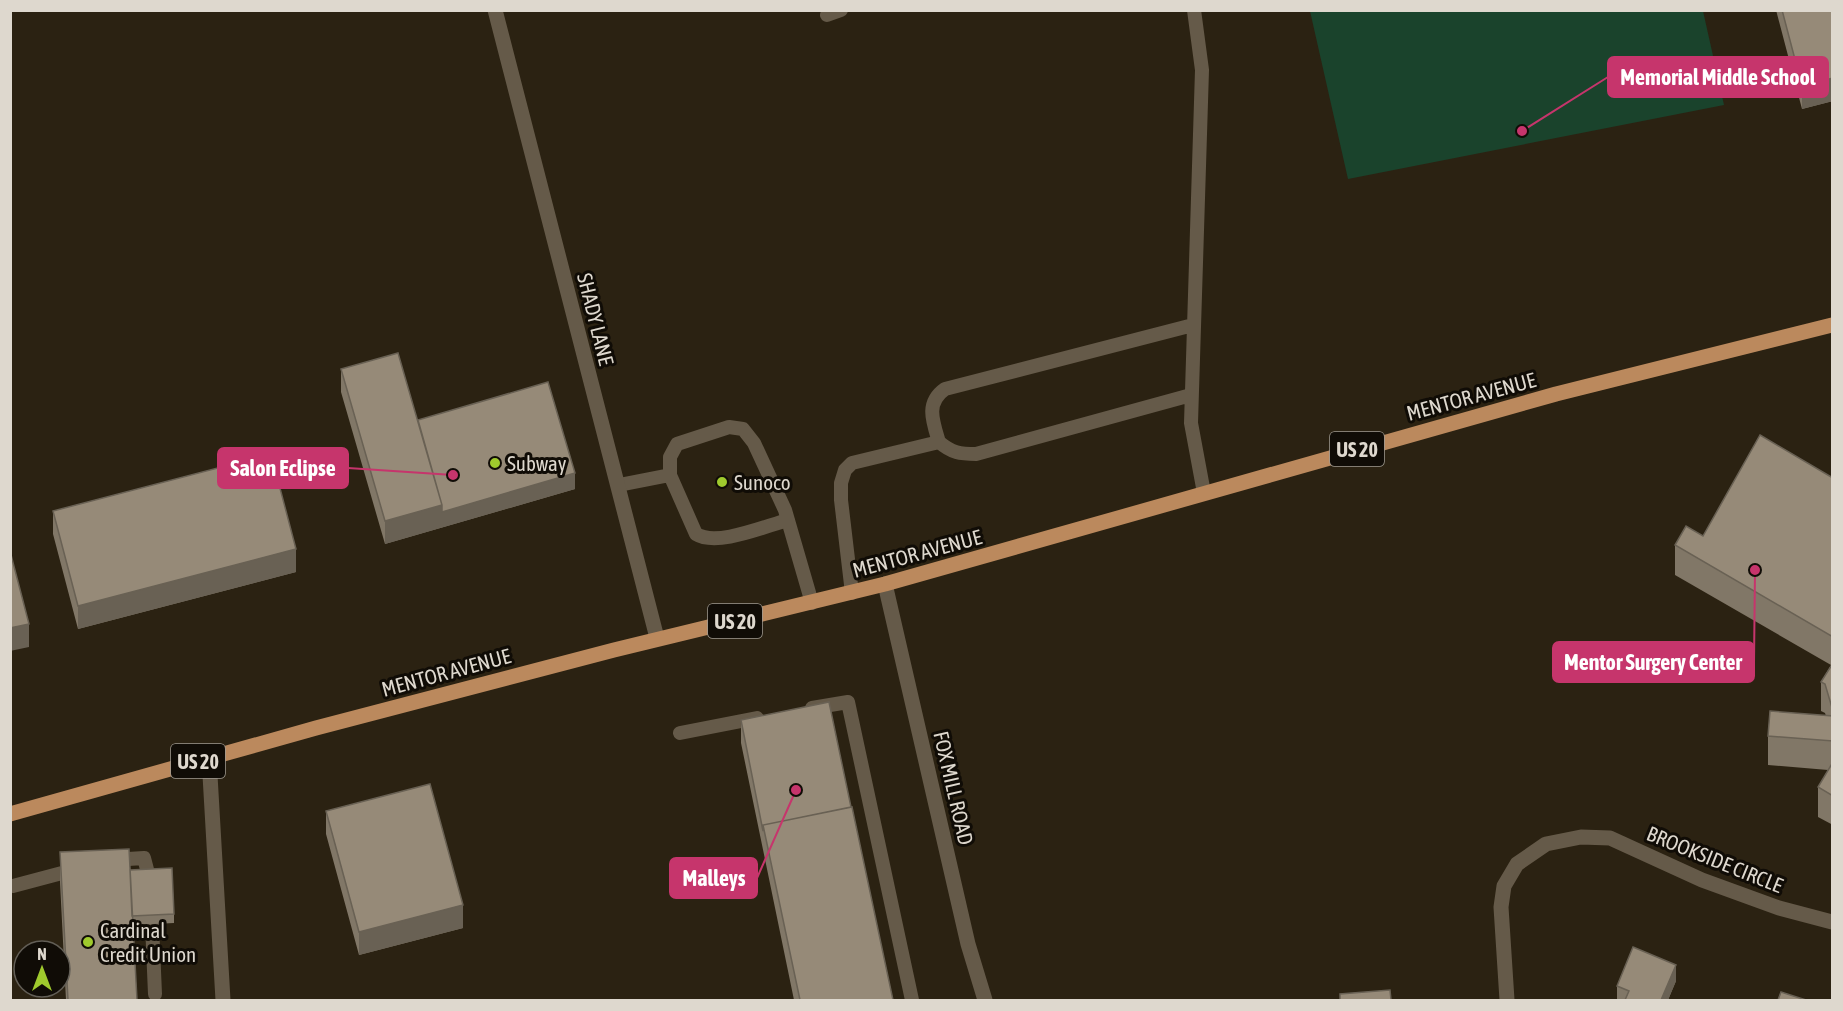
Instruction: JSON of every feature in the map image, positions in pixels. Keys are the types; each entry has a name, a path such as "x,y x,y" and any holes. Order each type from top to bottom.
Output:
{"main road":[{"name":"MENTOR AVENUE","path":"10,814 209,758 657,638 885,584 1556,394 1833,325"}],"street":[{"name":"SHADY LANE","path":"495,10 657,638"},
{"name":"FOX MILL ROAD","path":"885,584 968,944 985,1000"},
{"path":"209,758 223,1000"},
{"name":"BROOKSIDE CIRCLE","path":"1507,1000 1501,907 1504,886 1517,864 1546,844 1581,837 1610,838 1702,880 1779,908 1833,922"}],"lane":[{"path":"1194,10 1202,70 1199,209 1192,325 1191,423 1204,493"},
{"path":"1191,395 976,454 959,454 949,451 939,442 932,418 932,405 938,394 945,389 1192,325"},
{"path":"788,520 718,539 703,538 696,534 670,475 670,457 677,444 729,427 743,429 754,443 775,484 788,520 812,603"},
{"path":"852,592 841,500 841,483 845,470 852,463 939,442"},
{"path":"619,485 670,475"},
{"path":"803,710 848,702 912,1000"},
{"path":"680,733 769,716"},
{"path":"13,886 118,858 144,858 150,877"},
{"path":"152,924 155,994"}],"green space":[{"path":"1310,11 1703,11 1724,105 1348,179"}],"building":[{"path":"1782,10 1833,10 1833,78 1802,86"},
{"path":"398,353 442,505 385,521 341,369"},
{"path":"548,382 575,473 442,512 418,420"},
{"path":"1760,435 1833,478 1833,637 1675,545 1686,526 1703,536"},
{"path":"271,454 296,549 78,606 53,511"},
{"path":"10,551 29,624 10,628"},
{"path":"1833,663 1833,711 1825,684 1821,682"},
{"path":"829,702 851,807 763,825 763,831 741,720"},
{"path":"1770,711 1833,716 1833,741 1768,736"},
{"path":"1833,762 1833,796 1818,787"},
{"path":"430,784 463,905 359,932 326,811"},
{"path":"852,807 893,1000 800,1000 763,825"},
{"path":"129,849 137,1000 68,1000 72,999 72,939 65,939 60,852"},
{"path":"172,868 174,914 132,916 130,870"},
{"path":"1633,947 1676,965 1661,1000 1625,1000 1629,991 1617,986"},
{"path":"1390,990 1391,1000 1340,1000 1340,994"},
{"path":"1781,992 1806,1000 1778,1000"}],"place":[{"name":"Memorial Middle School","path":"1522,131"},
{"name":"Subway","path":"495,463"},
{"name":"Salon Eclipse","path":"453,475"},
{"name":"Sunoco","path":"722,482"},
{"name":"Mentor Surgery Center","path":"1755,570"},
{"name":"Malleys","path":"796,790"},
{"name":"Cardinal Credit Union","path":"88,942"}]}
